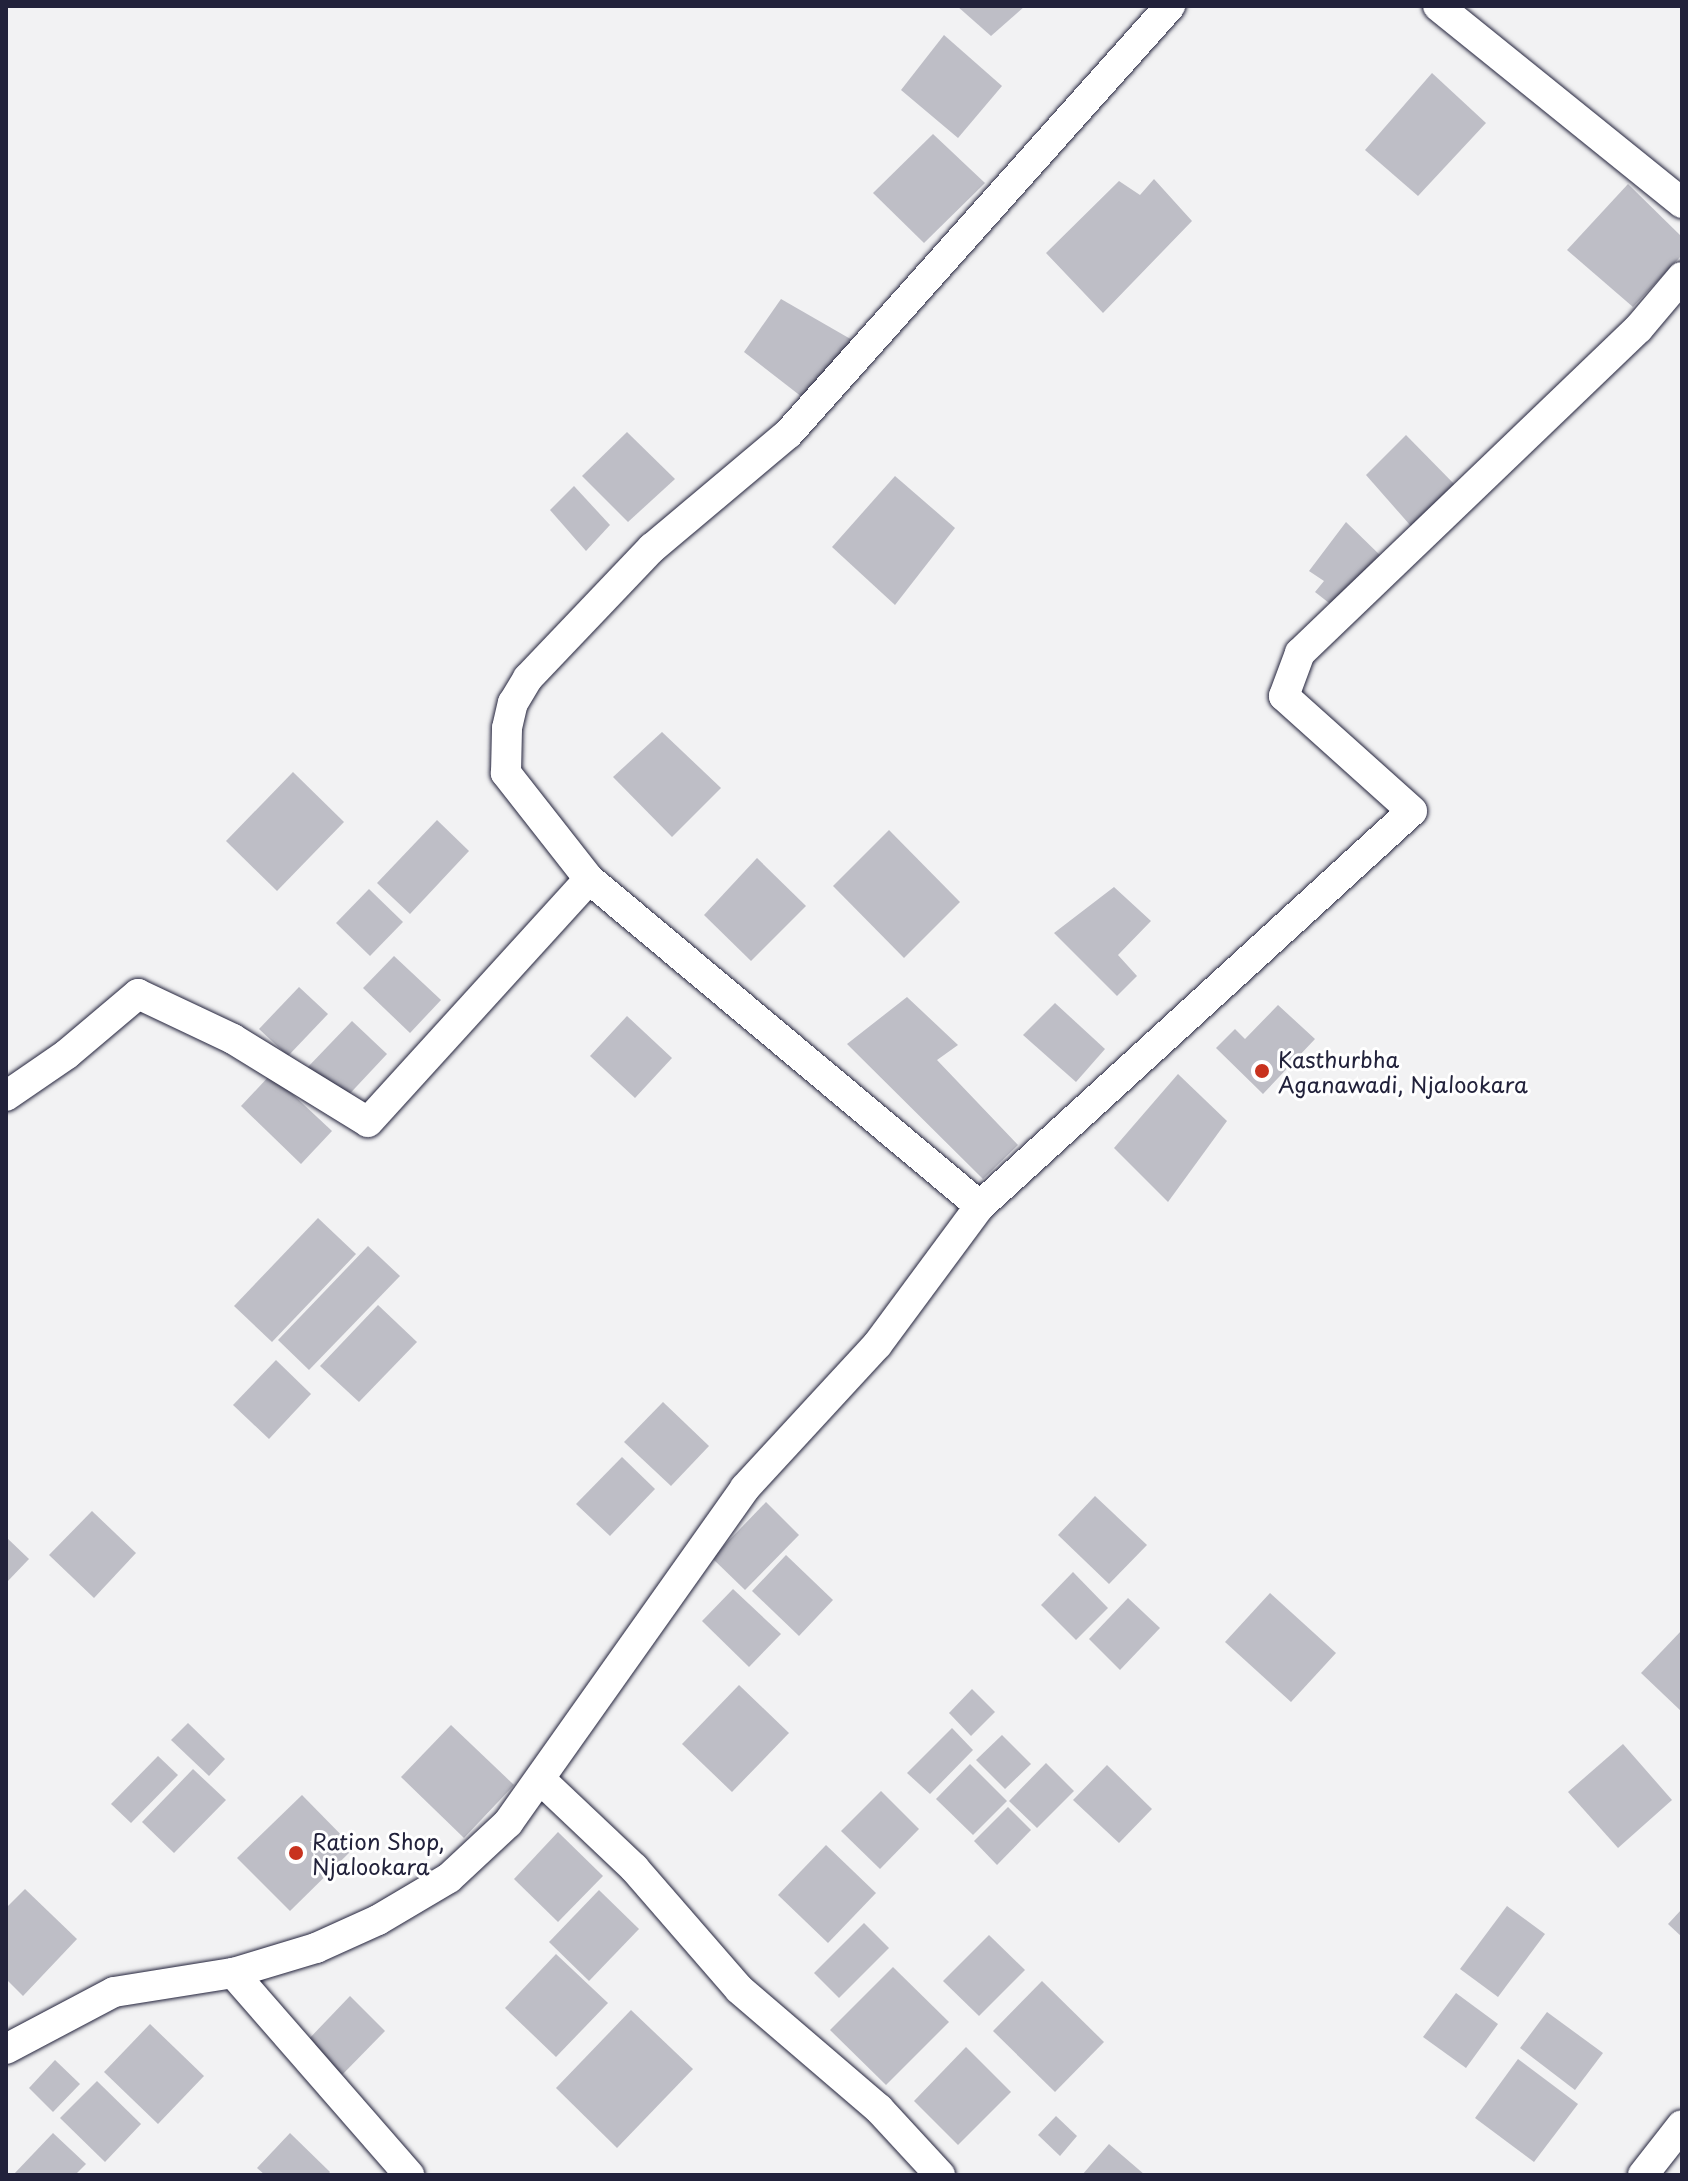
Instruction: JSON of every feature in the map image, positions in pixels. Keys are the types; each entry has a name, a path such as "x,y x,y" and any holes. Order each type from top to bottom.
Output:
{"street":[{"path":"980,1206 589,879 506,773 507,728 513,703 528,678 652,548 807,415 1170,6"},
{"path":"1438,6 1682,203"},
{"path":"6,2049 114,1992 233,1973 316,1948 378,1920 449,1878 508,1823 745,1488 877,1345 980,1206 1412,811 1284,696 1300,653 1638,329 1682,277"},
{"path":"6,1096 67,1054 138,994 233,1039 368,1122 589,879"},
{"path":"541,1780 634,1868 739,1989 783,2032 879,2109 940,2175"},
{"path":"233,1973 409,2175"},
{"path":"1643,2175 1682,2125"}],"building":[{"path":"957,6 1025,6 991,36"},
{"path":"944,35 1002,86 958,138 901,90"},
{"path":"1432,73 1486,123 1418,196 1365,150"},
{"path":"933,134 985,183 924,243 873,193"},
{"path":"1154,179 1192,221 1103,313 1046,253 1119,181 1140,195"},
{"path":"1628,184 1682,237 1682,255 1633,307 1567,250"},
{"path":"781,299 854,341 811,404 744,352"},
{"path":"627,432 675,479 628,522 582,476"},
{"path":"1406,435 1460,490 1417,533 1366,475"},
{"path":"895,476 955,528 895,605 832,547"},
{"path":"574,486 610,525 586,551 550,510"},
{"path":"1346,522 1384,559 1338,610 1315,592 1324,581 1309,571"},
{"path":"662,732 721,788 672,837 613,777"},
{"path":"293,772 344,822 277,891 226,841"},
{"path":"437,820 469,851 410,914 377,883"},
{"path":"889,830 960,902 904,958 833,886"},
{"path":"757,858 806,906 751,961 704,915"},
{"path":"1114,887 1151,921 1118,955 1137,976 1117,996 1054,933"},
{"path":"369,889 403,922 370,956 336,923"},
{"path":"394,956 441,1000 410,1033 363,988"},
{"path":"299,987 328,1014 288,1056 259,1029"},
{"path":"907,997 958,1045 937,1060 1018,1145 983,1179 847,1044"},
{"path":"1055,1003 1105,1049 1076,1082 1023,1035"},
{"name":"Kasthurbha Aganawadi, Njalookara","path":"1278,1005 1315,1039 1263,1094 1216,1048 1235,1029 1245,1039"},
{"path":"627,1016 672,1058 635,1098 590,1056"},
{"path":"352,1021 387,1054 342,1102 306,1069"},
{"path":"271,1074 332,1131 301,1164 241,1106"},
{"path":"1178,1074 1227,1121 1168,1202 1114,1148"},
{"path":"318,1218 356,1254 272,1342 234,1306"},
{"path":"368,1246 400,1276 309,1370 278,1340"},
{"path":"378,1305 417,1342 359,1402 320,1366"},
{"path":"276,1360 311,1394 269,1439 233,1405"},
{"path":"663,1402 709,1446 671,1486 624,1442"},
{"path":"622,1457 655,1489 610,1536 576,1504"},
{"path":"1095,1496 1147,1545 1109,1584 1058,1535"},
{"path":"766,1502 799,1535 745,1590 712,1558"},
{"path":"92,1511 136,1553 94,1598 49,1555"},
{"path":"6,1537 29,1559 6,1583"},
{"path":"786,1555 833,1600 799,1636 752,1591"},
{"path":"1073,1572 1108,1608 1076,1640 1041,1605"},
{"path":"733,1589 781,1634 749,1667 702,1621"},
{"path":"1270,1593 1336,1653 1291,1702 1225,1642"},
{"path":"1128,1598 1160,1628 1120,1670 1089,1639"},
{"path":"1682,1630 1682,1712 1641,1673"},
{"path":"739,1685 789,1733 732,1792 682,1744"},
{"path":"972,1689 995,1712 971,1736 949,1713"},
{"path":"188,1723 225,1759 209,1776 171,1740"},
{"path":"451,1725 514,1785 464,1838 401,1777"},
{"path":"952,1728 973,1750 930,1794 907,1773"},
{"path":"1002,1735 1031,1764 1005,1789 976,1760"},
{"path":"1623,1744 1672,1800 1618,1848 1568,1792"},
{"path":"158,1756 178,1775 131,1823 111,1804"},
{"path":"1046,1763 1074,1791 1037,1828 1009,1801"},
{"path":"970,1764 1007,1801 973,1835 936,1799"},
{"path":"1107,1765 1152,1809 1119,1843 1073,1800"},
{"path":"193,1769 226,1800 174,1853 142,1822"},
{"path":"881,1791 919,1829 880,1869 841,1831"},
{"name":"Ration Shop, Njalookara","path":"302,1795 354,1848 290,1911 237,1858"},
{"path":"1008,1807 1031,1830 997,1865 974,1841"},
{"path":"558,1832 603,1876 558,1922 514,1879"},
{"path":"826,1845 876,1893 828,1943 778,1895"},
{"path":"25,1889 77,1939 23,1996 6,1979 6,1908"},
{"path":"599,1890 639,1929 589,1981 549,1942"},
{"path":"1507,1906 1545,1934 1498,1997 1460,1969"},
{"path":"1682,1909 1682,1937 1668,1924"},
{"path":"864,1923 889,1948 839,1998 814,1973"},
{"path":"989,1935 1025,1970 979,2016 943,1981"},
{"path":"556,1954 608,2003 556,2057 505,2008"},
{"path":"893,1967 949,2022 886,2085 830,2030"},
{"path":"1042,1981 1104,2042 1055,2092 993,2031"},
{"path":"1456,1993 1498,2024 1466,2068 1423,2037"},
{"path":"350,1996 385,2031 340,2077 305,2043"},
{"path":"631,2010 693,2069 617,2148 556,2088"},
{"path":"1547,2012 1603,2053 1575,2090 1520,2048"},
{"path":"150,2024 204,2076 158,2124 104,2072"},
{"path":"966,2047 1011,2092 958,2145 914,2101"},
{"path":"1518,2059 1578,2104 1534,2162 1475,2118"},
{"path":"55,2060 80,2084 53,2112 29,2088"},
{"path":"97,2081 141,2124 105,2162 60,2118"},
{"path":"1056,2116 1077,2136 1060,2156 1038,2135"},
{"path":"53,2133 86,2164 75,2175 13,2175"},
{"path":"290,2133 330,2172 328,2175 265,2175 257,2168"},
{"path":"1109,2144 1145,2175 1082,2175"}],"place":[{"name":"Kasthurbha Aganawadi, Njalookara","path":"1262,1071"},
{"name":"Ration Shop, Njalookara","path":"296,1853"}]}
